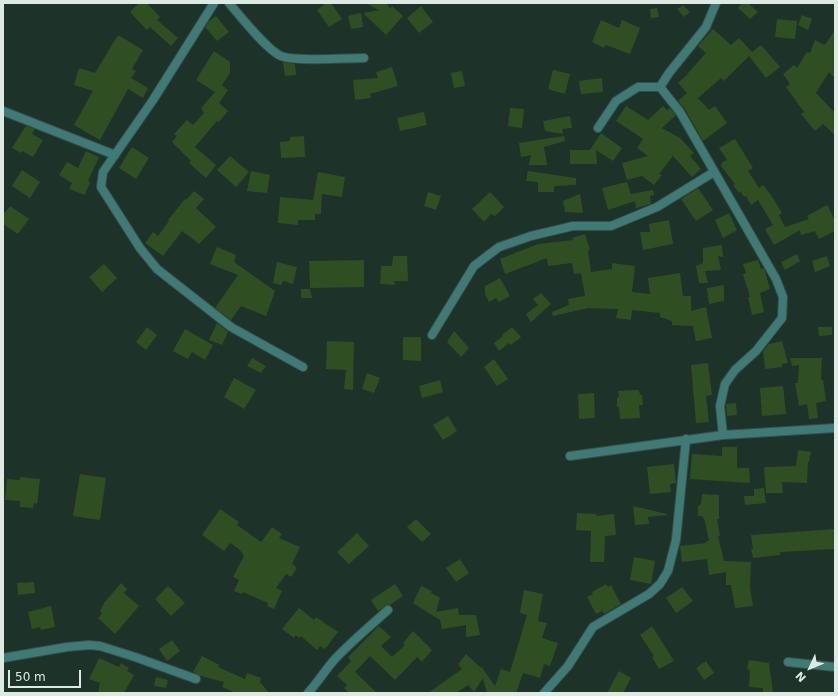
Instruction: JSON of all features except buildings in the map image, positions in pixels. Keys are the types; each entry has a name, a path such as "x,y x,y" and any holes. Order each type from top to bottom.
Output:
{"street":[{"path":"214,3 153,100 103,172 101,187 140,248 157,269 231,327 303,367"},
{"path":"229,3 266,45 281,56 297,59 364,58"},
{"path":"660,87 669,73 706,27 716,3"},
{"path":"598,128 616,101 638,87 660,87"},
{"path":"660,87 680,112 776,279 783,297 782,318 756,351 735,370 725,384 720,406 723,435"},
{"path":"3,112 115,155"},
{"path":"432,335 474,266 499,247 531,236 573,226 611,226 657,207 714,172"},
{"path":"570,456 723,435 835,428"},
{"path":"544,693 568,666 593,627 648,594 660,584 668,571 676,540 686,439"},
{"path":"308,693 319,682 334,660 388,610"},
{"path":"3,658 67,647 89,645 100,646 196,679"},
{"path":"788,662 835,667"}]}
